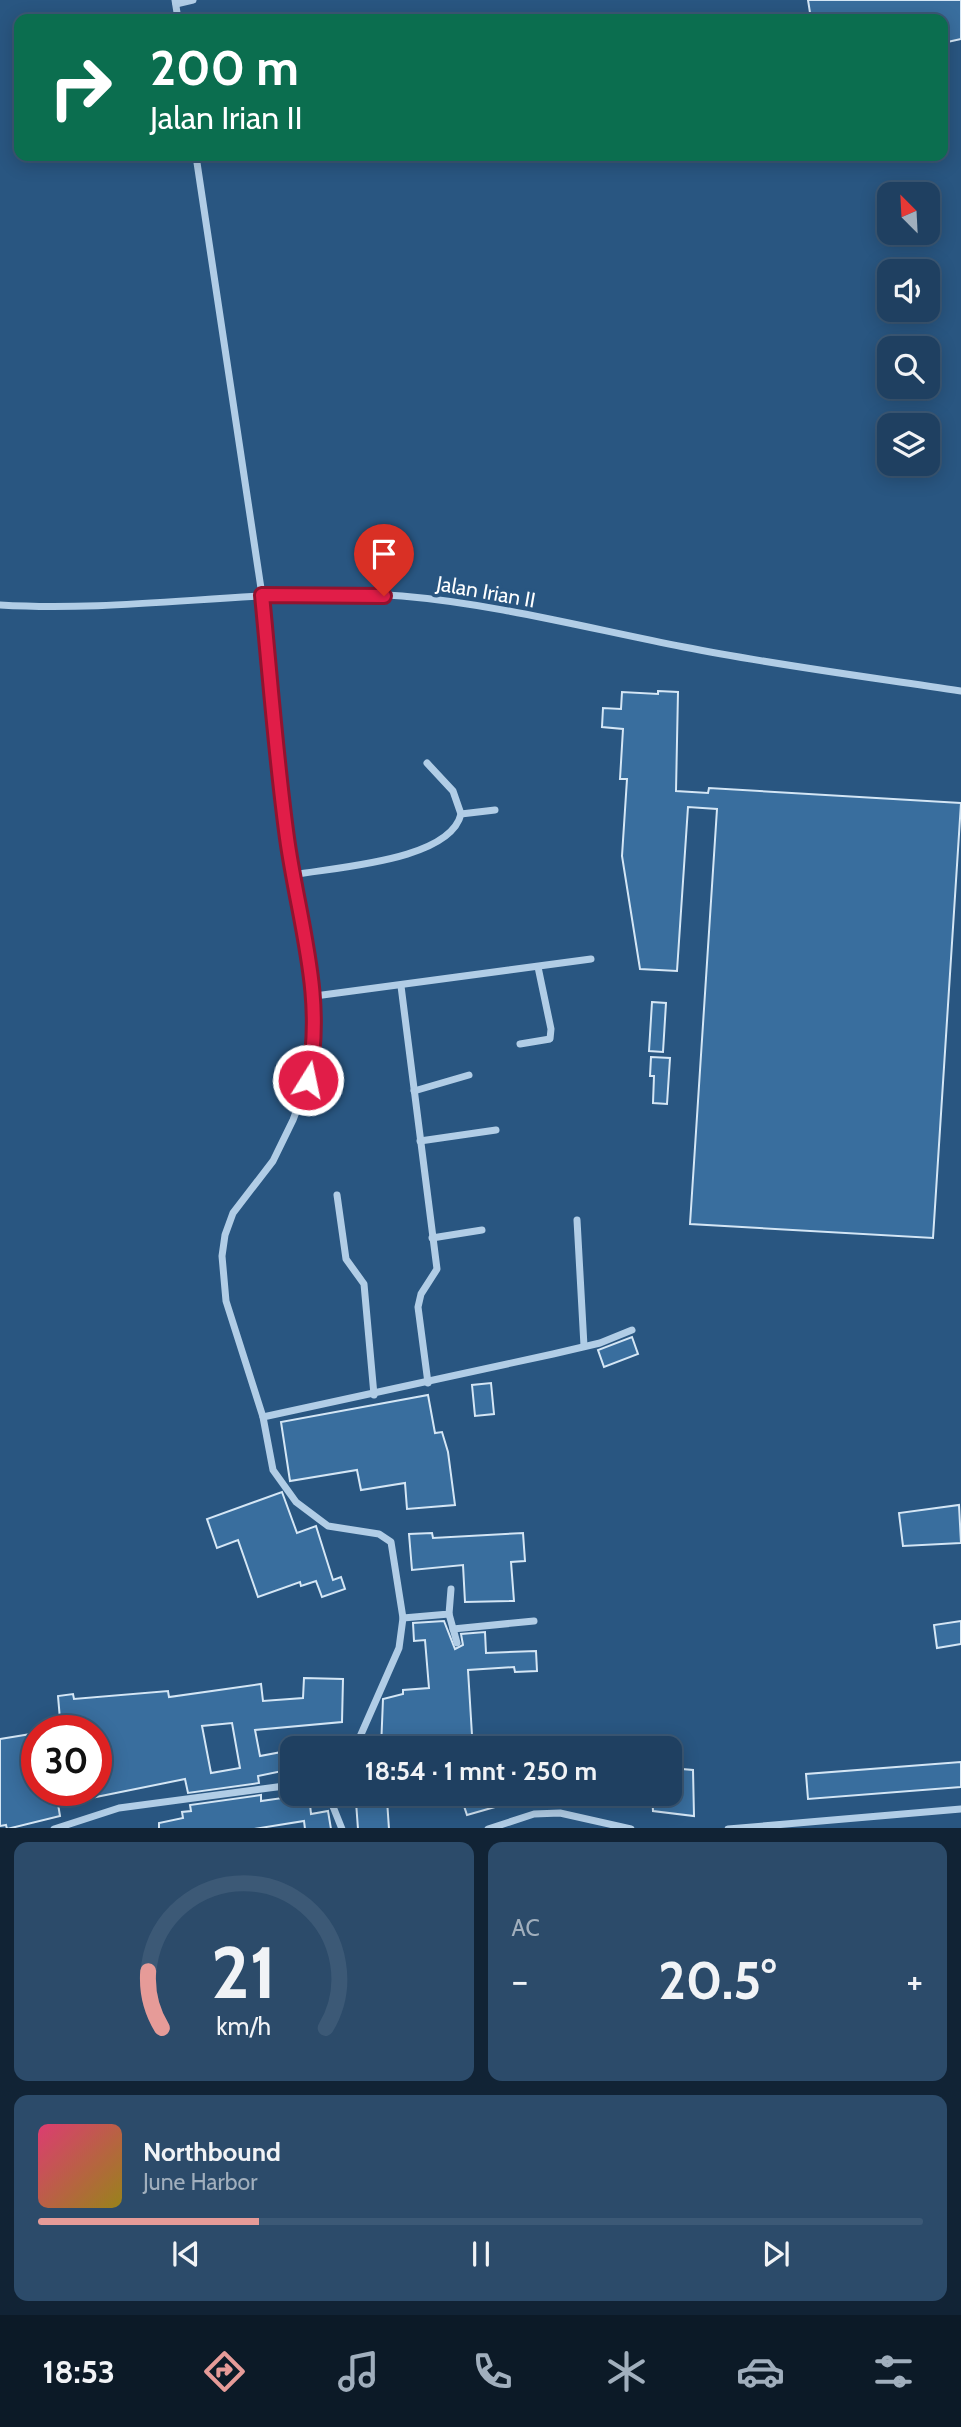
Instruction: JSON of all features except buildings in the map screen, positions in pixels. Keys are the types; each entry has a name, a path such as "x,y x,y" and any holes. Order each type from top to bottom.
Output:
{"street":[{"path":"176,2 193,0"},
{"path":"198,161 262,595 293,875 315,996 314,1051 308,1080 273,1161 233,1213 225,1235 222,1255 226,1301 263,1417 273,1470 296,1502 328,1527 379,1534 391,1542 403,1618 399,1648 360,1736"},
{"name":"Jalan Irian II","path":"0,605 104,608 262,595 403,597 470,606 711,652 961,691"},
{"path":"293,875 404,855 430,847 449,837 461,814 453,791 427,763"},
{"path":"461,814 495,810"},
{"path":"315,996 591,959"},
{"path":"520,1044 551,1039 538,967"},
{"path":"401,986 437,1269 421,1294 418,1307 428,1382"},
{"path":"414,1091 468,1075"},
{"path":"420,1141 496,1130"},
{"path":"337,1195 346,1259 364,1284 374,1395"},
{"path":"577,1220 584,1346"},
{"path":"432,1238 482,1230"},
{"path":"263,1417 374,1395 584,1346 632,1330"},
{"path":"451,1589 449,1614 457,1643"},
{"path":"403,1618 449,1614"},
{"path":"453,1629 534,1621"},
{"path":"57,1828 119,1808 280,1786"},
{"path":"333,1806 342,1828"},
{"path":"739,1828 961,1808"},
{"path":"491,1828 534,1814 560,1813 627,1828"}],"route":[{"path":"308,1080 314,1051 315,996 287,839 262,595 384,596"}]}
